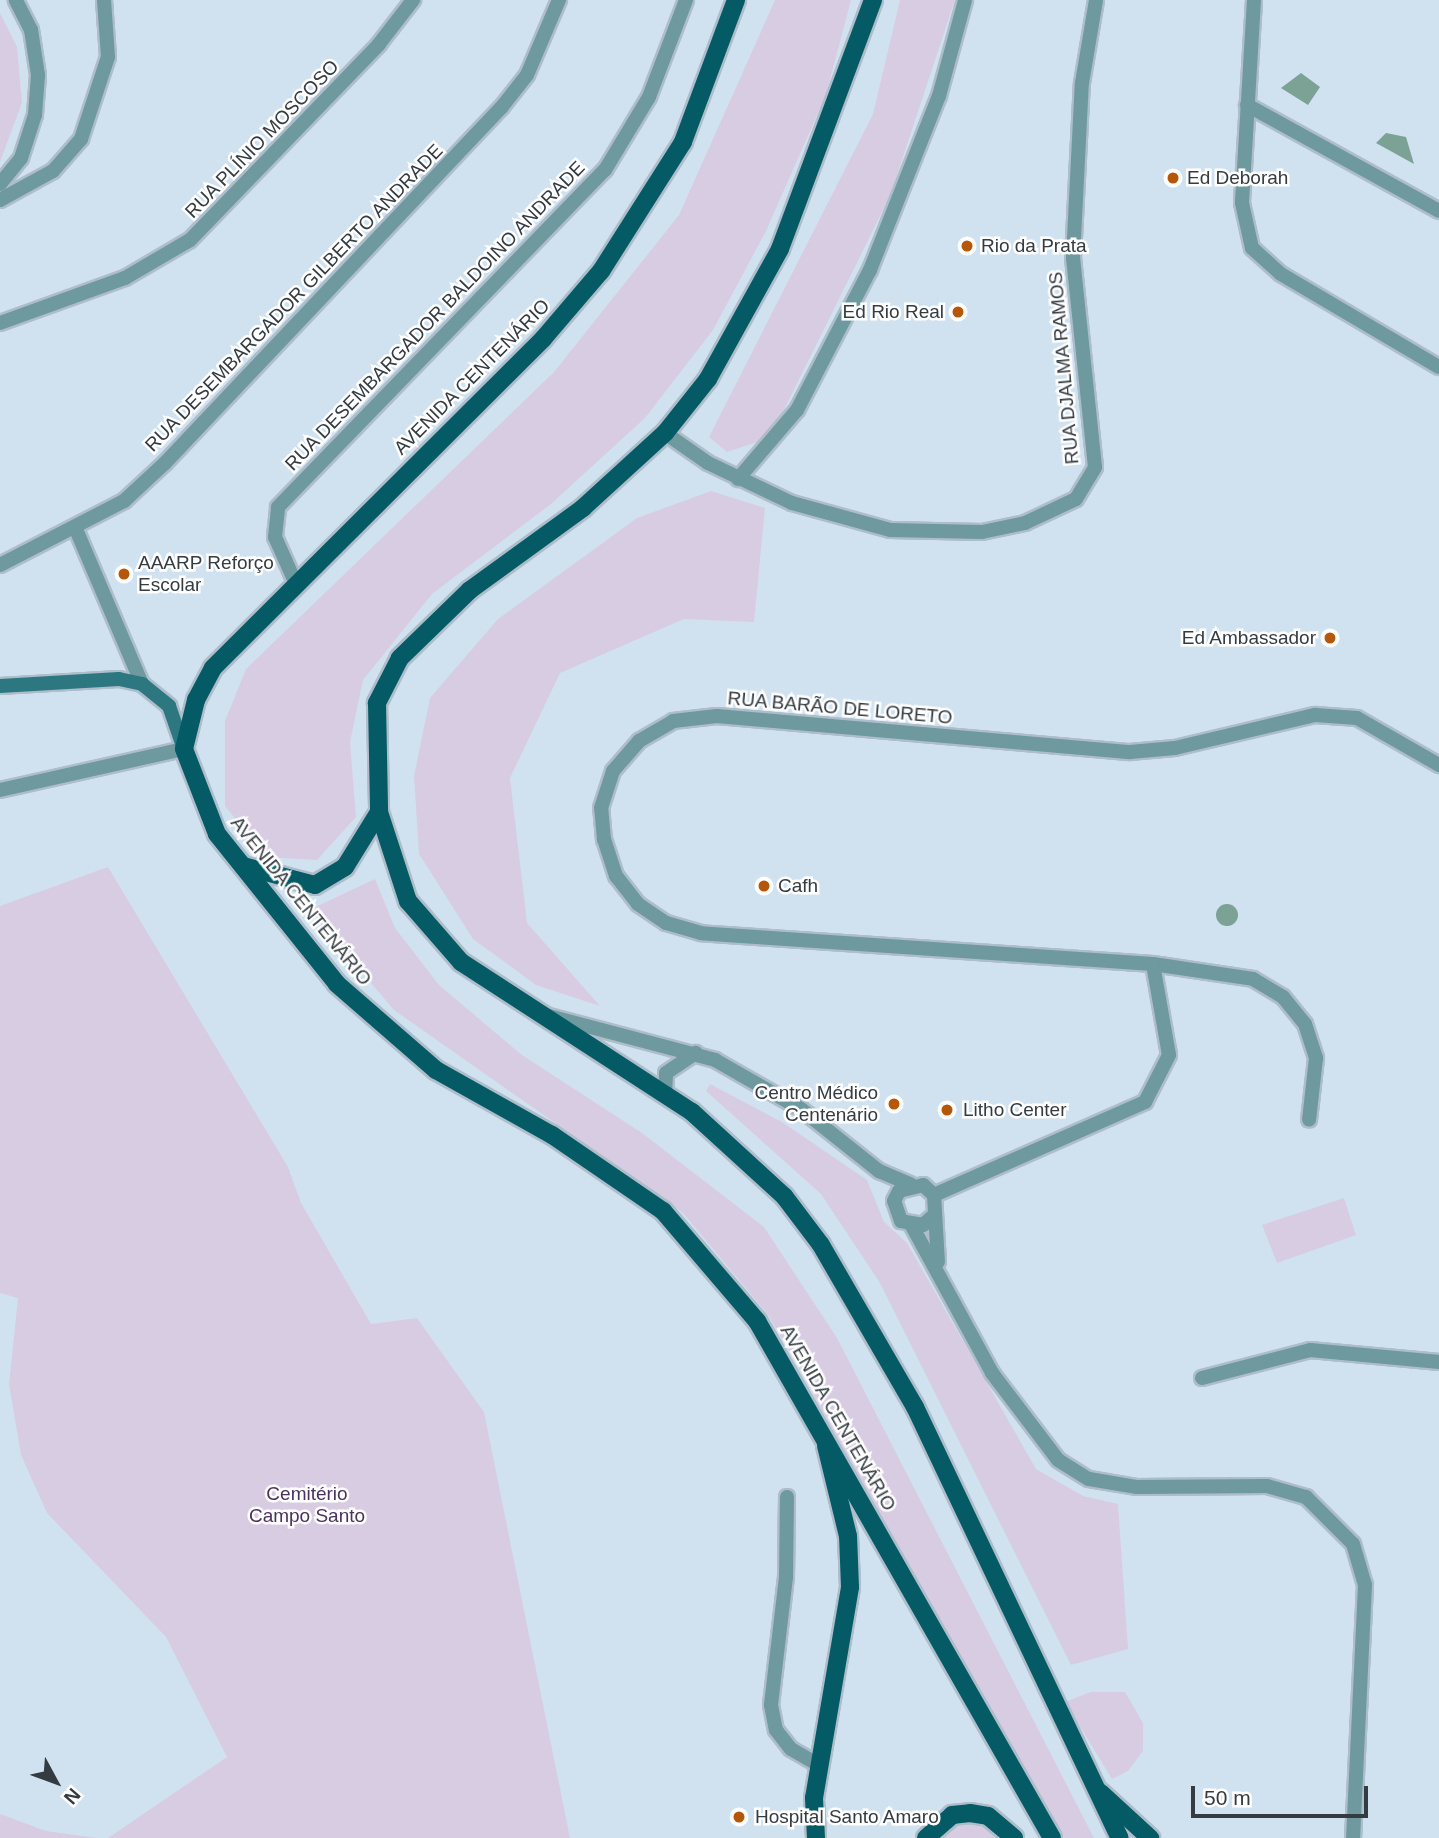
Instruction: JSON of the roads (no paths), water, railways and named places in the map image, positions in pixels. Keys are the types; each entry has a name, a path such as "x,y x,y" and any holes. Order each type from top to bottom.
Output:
{"main road":[{"name":"AVENIDA CENTENÁRIO","path":"736,0 683,142 601,271 543,339 213,668 196,699 184,749 202,806 243,866 337,985 382,1029 436,1070 552,1135 663,1211 757,1321 820,1422 1052,1838"},
{"path":"873,0 780,249 708,379 665,433 583,508 470,590 400,658 377,703 373,752 379,812 408,901 425,926 461,962 530,1012 665,1094 784,1196 841,1278 915,1407 1120,1838"},
{"path":"243,866 315,885 345,867 379,812"},
{"path":"816,1838 821,1766 850,1587 848,1536 820,1422"},
{"path":"1093,1785 1150,1838"},
{"path":"926,1838 952,1815 970,1813 988,1816 1014,1838"}],"street":[{"path":"0,184 21,158 35,115 36,64 16,0"},
{"path":"0,200 53,171 80,139 108,57 104,0"},
{"name":"RUA PLÍNIO MOSCOSO","path":"1,321 125,278 190,240 379,44 413,0"},
{"name":"RUA DESEMBARGADOR GILBERTO ANDRADE","path":"0,565 124,501 165,463 501,108 527,75 559,0"},
{"name":"RUA DESEMBARGADOR BALDOINO ANDRADE","path":"296,584 275,537 278,507 592,186 649,97 686,0"},
{"path":"738,479 797,410 870,270 939,96 965,0"},
{"name":"RUA DJALMA RAMOS","path":"665,433 738,479 844,520 934,534 1025,523 1057,511 1090,483 1095,467 1073,258 1081,97 1096,0"},
{"path":"1254,0 1242,228 1252,248 1281,274 1438,371"},
{"path":"1247,105 1439,211"},
{"path":"75,527 142,684"},
{"path":"0,686 119,679 142,684 169,706 184,749 0,790"},
{"name":"RUA BARÃO DE LORETO","path":"1309,1120 1316,1058 1305,1024 1283,997 1252,979 1153,964 728,935 666,923 638,904 608,852 601,808 613,771 639,741 673,721 717,716 1130,752 1175,748 1315,715 1357,719 1439,765"},
{"path":"530,1012 696,1053 801,1109 878,1171 934,1195 1145,1102 1169,1055 1153,964"},
{"path":"665,1094 666,1073 696,1053"},
{"path":"878,1171 901,1221 912,1226 938,1267 992,1373 1058,1460 1089,1479 1137,1487 1267,1486 1306,1497 1353,1544 1365,1584 1353,1838"},
{"path":"894,1201 910,1184"},
{"path":"934,1195 932,1217 938,1267"},
{"path":"912,1226 932,1217"},
{"path":"1202,1378 1310,1350 1439,1362"},
{"path":"787,1497 786,1577 771,1705 776,1730 790,1749 821,1766"}],"place":[{"name":"Ed Deborah","path":"1173,178"},
{"name":"Rio da Prata","path":"967,246"},
{"name":"Ed Rio Real","path":"958,312"},
{"name":"AAARP Reforço Escolar","path":"124,574"},
{"name":"Ed Ambassador","path":"1330,638"},
{"name":"Cafh","path":"764,886"},
{"name":"Centro Médico Centenário","path":"894,1104"},
{"name":"Litho Center","path":"947,1110"},
{"name":"Hospital Santo Amaro","path":"739,1817"}],"park label":[{"name":"Cemitério Campo Santo","path":"307,1505"}]}
